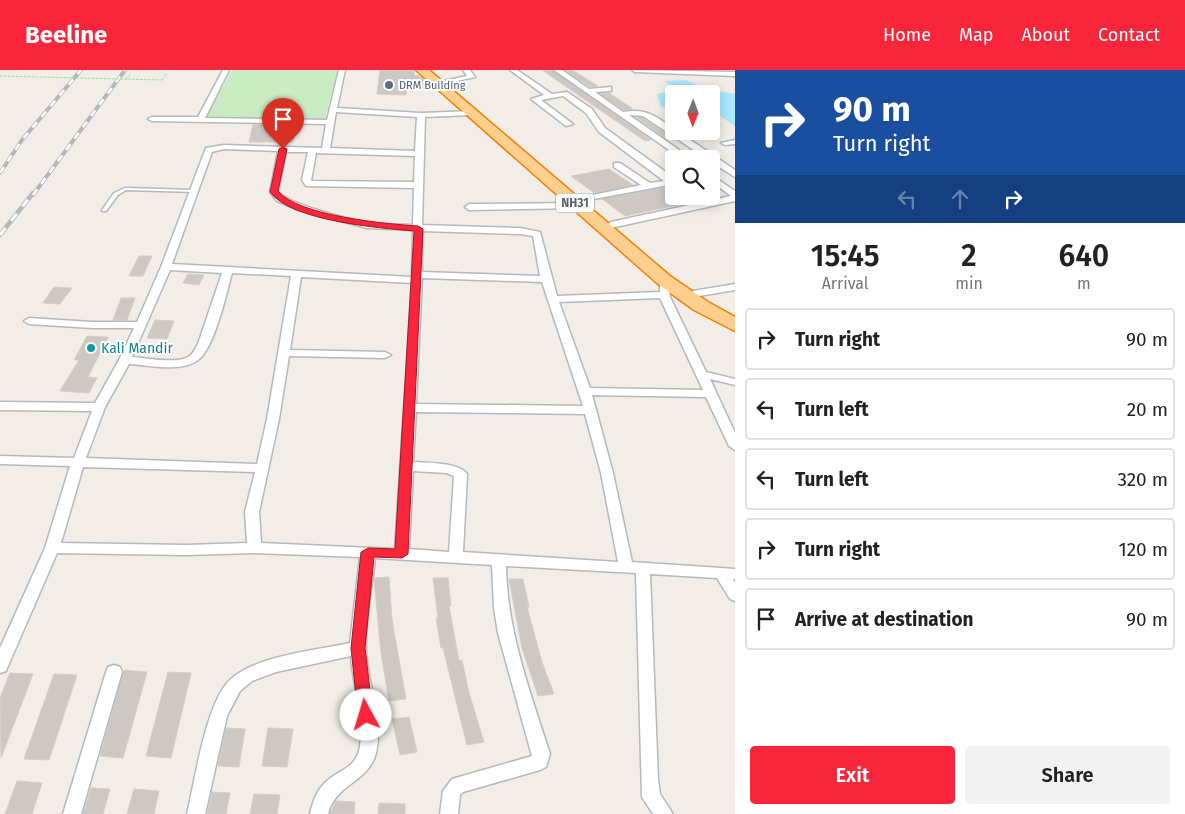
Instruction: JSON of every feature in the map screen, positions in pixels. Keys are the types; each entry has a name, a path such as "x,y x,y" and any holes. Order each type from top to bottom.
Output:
{"highway":[{"name":"NH31","path":"422,70 471,113 580,203 611,225 692,294 735,319"},
{"name":"NH31","path":"430,70 580,203 664,288 735,325"}],"street":[{"path":"200,120 226,70"},
{"path":"326,150 332,110 342,70"},
{"path":"443,82 472,77 466,70"},
{"path":"513,70 550,96"},
{"path":"557,70 675,150"},
{"path":"635,70 735,74"},
{"path":"569,124 535,99 608,89"},
{"path":"564,94 589,112 602,130 665,177"},
{"path":"332,110 422,115 471,113"},
{"path":"622,114 640,112 646,114 735,174"},
{"path":"402,554 417,277 419,154 422,115"},
{"path":"152,119 330,122"},
{"path":"725,143 735,142"},
{"path":"0,666 52,548 99,408 125,360 166,267 209,150 214,147 419,154"},
{"path":"283,149 274,192 280,199 299,207 358,224 418,229 535,232 539,238 546,280 585,391 608,473 626,567"},
{"path":"313,150 306,180 309,184 419,185"},
{"path":"617,165 648,186"},
{"path":"469,207 580,203 665,183"},
{"path":"720,184 735,197"},
{"path":"611,225 735,197"},
{"path":"166,267 296,274 546,280"},
{"path":"125,360 182,362 193,360 202,349 228,270"},
{"path":"254,548 252,512 262,468 296,274"},
{"path":"692,294 735,287"},
{"path":"553,299 664,288 735,446"},
{"path":"29,321 140,326"},
{"path":"283,354 385,355"},
{"path":"702,374 735,382"},
{"path":"585,391 711,394"},
{"path":"0,406 99,408"},
{"path":"411,408 590,410"},
{"path":"0,460 262,468"},
{"path":"407,466 448,469 461,474 456,556"},
{"path":"52,548 186,550 254,548 456,556 626,567 643,576 730,583"},
{"path":"320,814 323,799 328,789 358,770 368,753 358,648 368,552"},
{"path":"449,814 452,791 458,785 540,762 541,754 518,681 501,605 498,584 498,560"},
{"path":"643,576 649,780 651,797 664,814"},
{"path":"196,814 219,716 223,704 236,683 246,676 267,668 358,648"},
{"path":"72,814 114,672"}],"lane":[{"path":"104,210 116,194 125,189 195,191"}],"path":[{"path":"126,80 132,73"},
{"path":"0,76 162,80 167,73"}],"green space":[{"path":"232,70 338,70 324,122 206,118"}],"water":[{"path":"686,80 698,85 669,85 665,81"},
{"path":"720,91 735,94 735,126 720,116"},
{"path":"665,92 665,107 661,107 657,94"}],"building":[{"path":"380,70 414,70 414,75 426,81 425,89 407,89 406,95 377,94"},
{"path":"542,70 552,70 651,140 645,141"},
{"path":"565,70 572,70 598,86 590,87"},
{"path":"609,93 632,109 624,110 600,94"},
{"path":"636,117 642,118 665,133 664,137"},
{"path":"253,125 275,125 274,129 296,129 293,142 249,142"},
{"path":"609,169 633,185 594,193 571,176"},
{"path":"664,188 665,205 677,205 625,216 602,199"},
{"path":"139,256 152,256 143,276 129,276"},
{"path":"188,274 204,275 199,285 183,283"},
{"path":"54,287 72,288 60,304 43,303"},
{"path":"121,298 135,298 127,320 113,320"},
{"path":"155,320 174,321 167,339 147,338"},
{"path":"87,336 108,337 88,377 97,378 89,393 60,391 79,360 74,360"},
{"path":"389,577 392,620 406,699 389,701 381,653 374,578"},
{"path":"433,578 448,578 451,606 449,606 459,661 462,660 469,693 484,742 467,745 443,648 441,648 436,618 438,618"},
{"path":"509,579 523,579 529,607 527,607 542,662 554,694 538,696 522,648"},
{"path":"124,670 147,672 123,758 100,756"},
{"path":"168,672 191,673 171,758 146,756"},
{"path":"10,673 33,674 1,758 0,698"},
{"path":"54,674 77,675 49,760 24,759"},
{"path":"409,717 417,752 400,755 392,719"},
{"path":"226,728 245,729 239,767 218,766"},
{"path":"268,728 293,729 287,767 262,766"},
{"path":"17,781 42,783 32,814 5,814"},
{"path":"91,788 110,789 103,814 83,814"},
{"path":"134,789 159,791 154,814 127,814"},
{"path":"212,792 230,793 226,814 207,814"},
{"path":"254,794 280,795 277,814 250,814"},
{"path":"336,801 355,802 354,814 330,814"},
{"path":"379,803 405,804 405,814 378,814"}],"railway":[{"path":"0,173 22,140 81,70"},
{"path":"33,195 125,70"},
{"path":"0,235 33,193"}],"place":[{"name":"DRM Building","path":"389,85"},
{"name":"Kali Mandir","path":"91,348"}],"route":[{"path":"283,149 274,192 275,196 280,199 348,222 370,226 418,229 411,408 402,554 368,552 358,648 366,715"}]}
